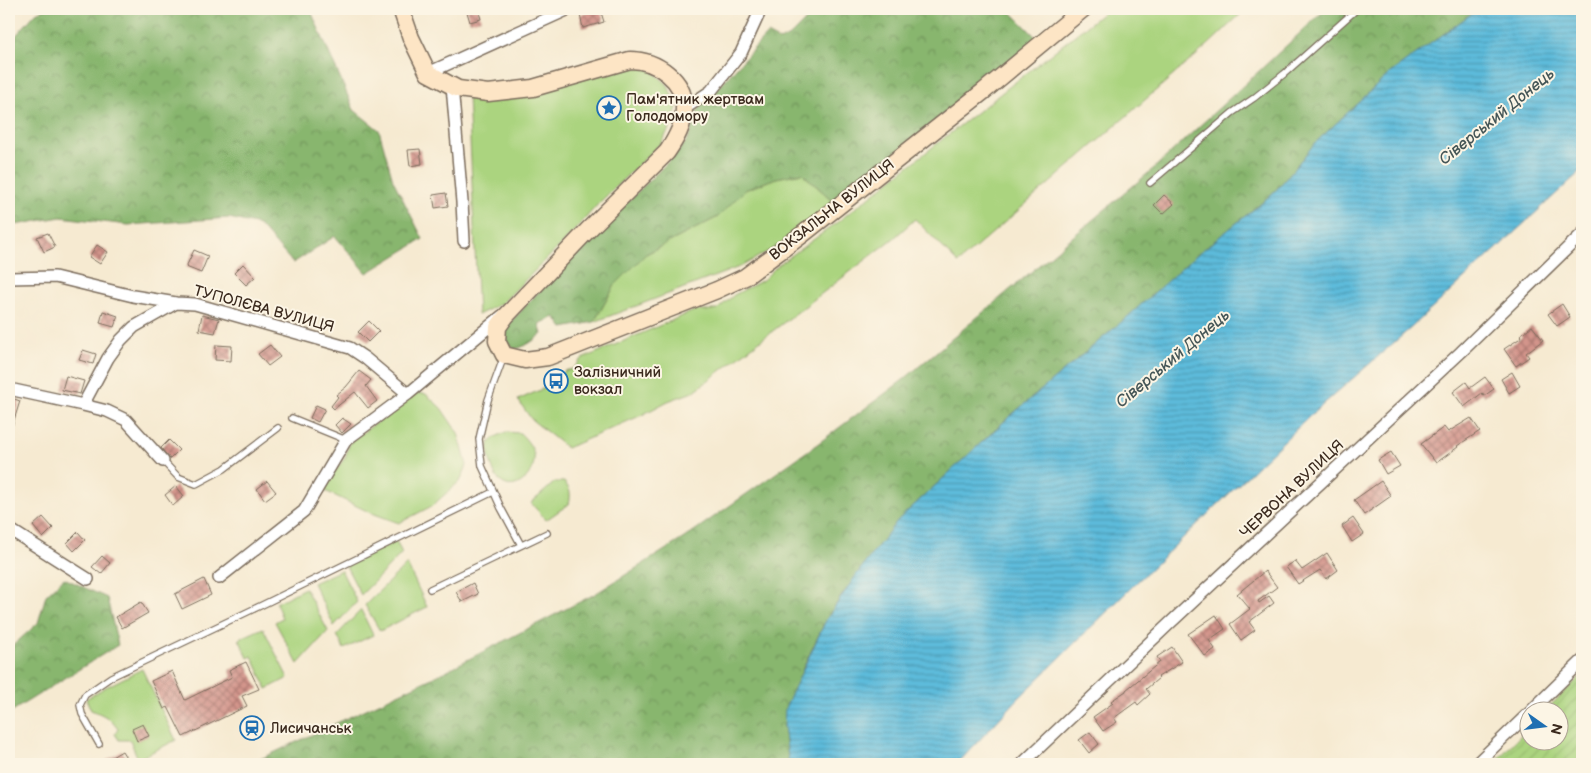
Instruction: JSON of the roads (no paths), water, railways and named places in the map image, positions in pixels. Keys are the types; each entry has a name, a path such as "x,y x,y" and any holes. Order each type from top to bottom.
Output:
{"main road":[{"path":"402,9 411,38 428,74 458,89 488,93 533,88 630,60 641,60 660,67 670,76 679,87 683,98 682,123 668,152 587,231 519,302 498,327 497,341 504,355"},
{"name":"ВОКЗАЛЬНА ВУЛИЦЯ","path":"504,355 525,360 548,357 717,290 745,276 803,234 984,91 1083,9"}],"street":[{"path":"428,74 569,9"},
{"path":"684,109 711,92 741,53 760,9"},
{"path":"452,86 464,241"},
{"name":"ЧЕРВОНА ВУЛИЦЯ","path":"1022,764 1454,358 1582,234"},
{"name":"ТУПОЛЄВА ВУЛИЦЯ","path":"9,278 55,277 133,296 195,304 350,348 408,394"},
{"path":"219,578 304,511 346,440 408,394 519,302"},
{"path":"83,405 108,358 121,340 134,327 176,303"},
{"path":"9,389 107,411 126,420 163,461"},
{"path":"9,529 88,579"},
{"path":"1542,700 1582,661"},
{"path":"1476,764 1518,724"}],"lane":[{"path":"1150,182 1232,113 1284,74 1357,9"},
{"path":"504,355 488,400 479,439 482,466 493,492 521,545"},
{"path":"292,418 346,440"},
{"path":"163,461 178,477 196,484 224,469 278,428"},
{"path":"99,744 82,714 80,705 85,695 104,682 493,492"},
{"path":"430,589 547,533"}],"water":[{"name":"Сіверський Донець","path":"1478,9 1582,9 1582,170 1413,326 1311,415 1017,700 957,764 789,764 784,726 785,708 826,620 856,575 897,521 1009,417 1125,319 1194,257 1263,202 1279,187 1315,143 1390,73"}],"place":[{"name":"Пам'ятник жертвам Голодомору","path":"609,108"},
{"name":"Залізничний вокзал","path":"556,381"},
{"name":"Лисичанськ","path":"252,728"}]}
